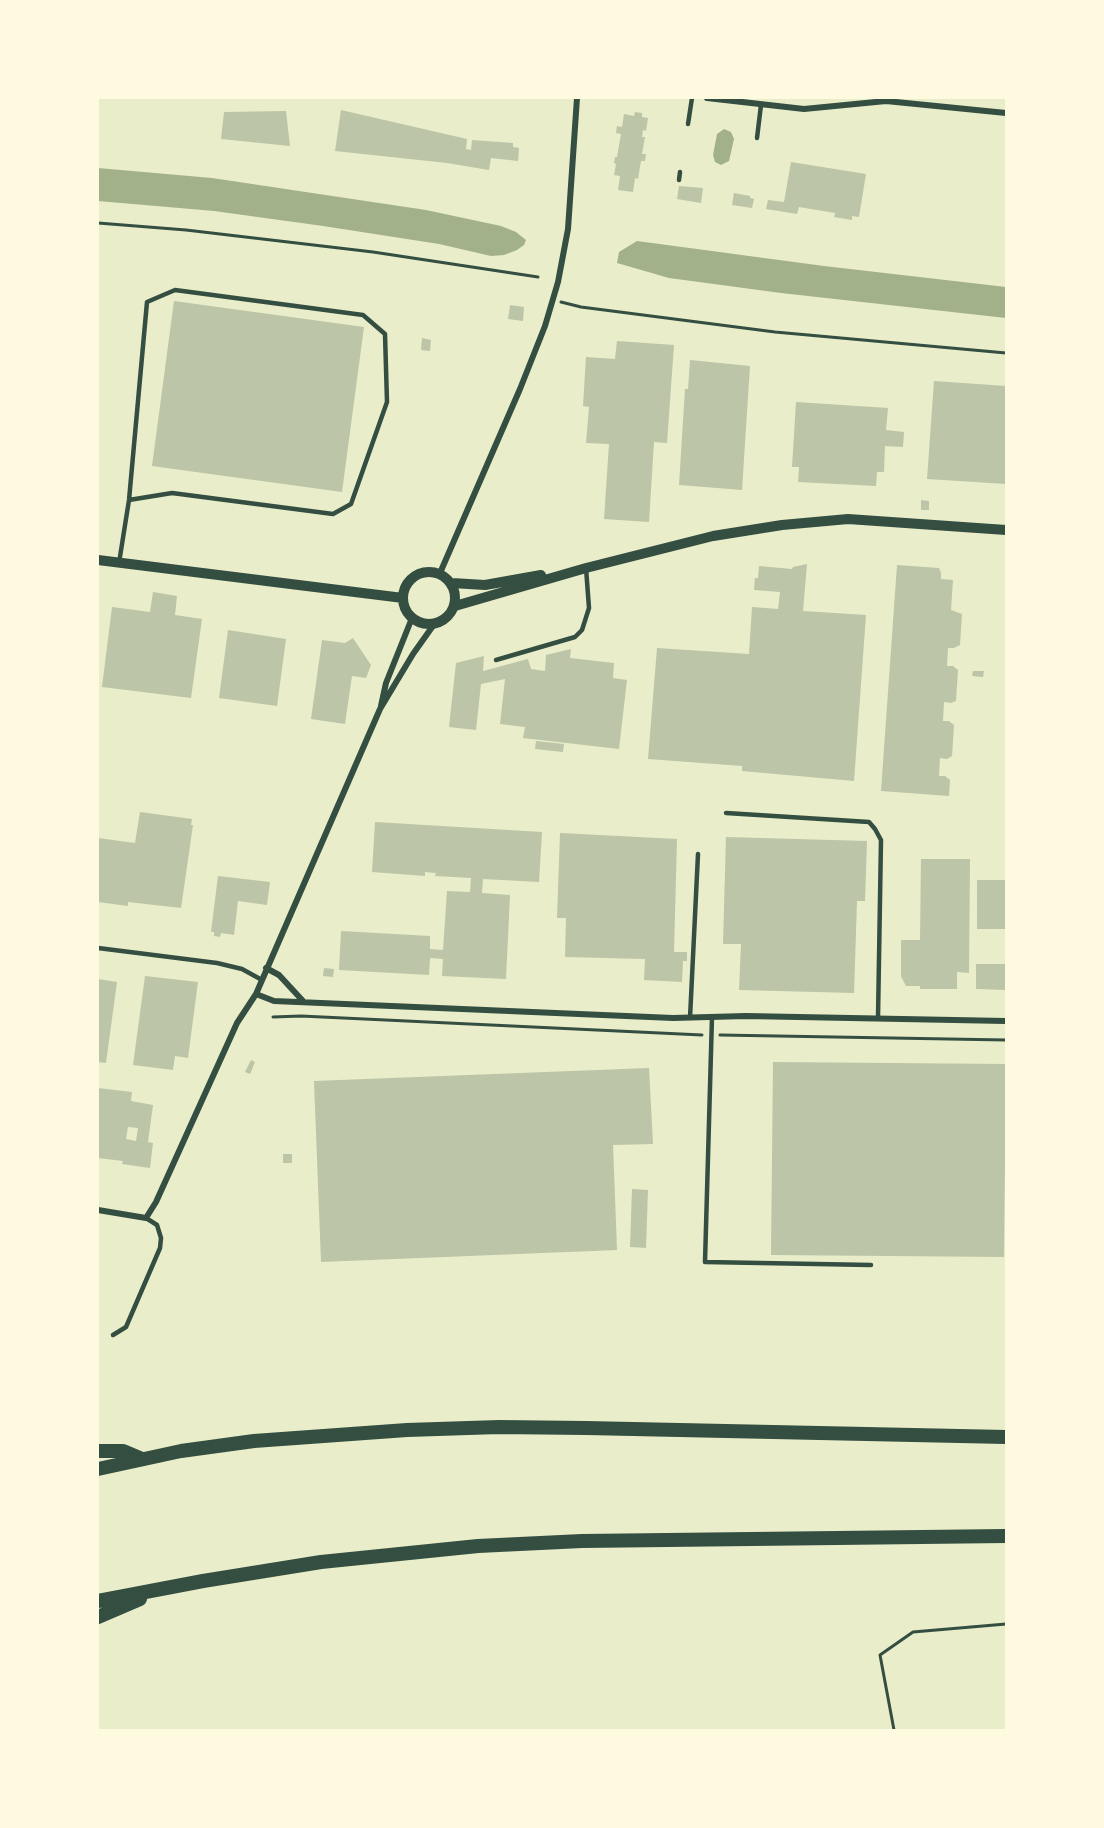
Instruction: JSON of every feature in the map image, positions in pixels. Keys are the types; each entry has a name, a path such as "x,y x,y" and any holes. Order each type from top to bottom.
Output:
{"highway":[{"path":"98,1469 142,1459 223,1446 350,1432 476,1428 598,1428 1006,1437"},
{"path":"98,1451 123,1451 142,1459"},
{"path":"98,1601 321,1562 478,1546 605,1541 1006,1536"},
{"path":"98,1617 166,1588"}],"street":[{"path":"440,573 520,389 545,326 558,282 568,229 577,98"},
{"path":"707,98 804,109 886,101 1006,113"},
{"path":"455,606 586,568 713,536 782,525 848,519 1006,530"},
{"path":"98,560 403,598"},
{"path":"452,583 485,585 586,568"},
{"path":"432,571 440,573 452,583 456,597 455,606 444,620 426,624 412,618 407,612 403,598 404,589 413,576 432,571"},
{"path":"380,709 386,682 412,618"},
{"path":"98,1209 146,1218 191,1128 237,1023 256,994 380,709 413,654 435,623"},
{"path":"266,968 279,975 303,1001"},
{"path":"256,994 274,1001 690,1018 746,1016 1006,1021"}],"lane":[{"path":"688,124 692,98"},
{"path":"757,138 761,105"},
{"path":"679,180 681,172"},
{"path":"119,563 129,500 147,302 175,290 363,315 385,334 387,402 351,504 333,514 172,494 129,500"},
{"path":"496,660 575,637 582,630 589,608 586,568"},
{"path":"726,813 869,822 875,829 881,840 878,1018"},
{"path":"690,1018 698,854"},
{"path":"98,948 217,963 242,969 262,980"},
{"path":"712,1017 705,1262 871,1265"},
{"path":"113,1335 126,1327 160,1248 161,1238 157,1225 146,1218"}],"path":[{"path":"98,224 186,231 373,252 538,277"},
{"path":"563,292 561,302 581,307 775,332 1006,353"},
{"path":"273,1017 301,1016 712,1035 1006,1040"},
{"path":"894,1731 880,1655 913,1632 1006,1624"}],"shaded area":[{"path":"724,129 731,132 734,139 729,161 721,165 715,162 713,155 717,134"},
{"path":"98,168 212,178 426,210 501,226 516,232 526,240 524,245 517,250 504,255 491,256 439,244 323,226 214,211 98,201"},
{"path":"637,241 1006,287 1006,318 669,278 617,263 619,252"}],"building":[{"path":"341,110 467,139 466,149 471,150 472,140 513,143 513,147 519,148 518,161 491,158 489,170 447,163 335,151"},
{"path":"286,111 290,146 221,139 224,112"},
{"path":"635,112 642,113 642,117 648,118 646,131 643,130 642,137 645,137 642,154 646,154 645,161 641,161 633,192 618,190 620,176 614,175 616,164 614,163 621,134 616,133 617,126 622,127 624,114 634,116"},
{"path":"791,162 866,174 859,217 852,216 852,220 834,217 835,213 799,207 797,214 766,209 768,200 784,202"},
{"path":"679,186 703,188 701,203 677,199"},
{"path":"734,193 754,199 752,208 732,205"},
{"path":"174,301 364,327 342,492 152,466"},
{"path":"510,305 524,307 523,321 508,319"},
{"path":"422,338 431,340 430,351 421,350"},
{"path":"617,341 674,345 667,443 654,442 649,522 604,519 609,444 586,443 589,407 583,406 586,357 615,359"},
{"path":"690,360 750,366 742,490 679,485 685,389 688,389"},
{"path":"934,381 1006,386 1006,484 927,479"},
{"path":"796,402 888,408 886,430 904,432 903,447 885,446 884,472 877,472 876,486 798,482 799,467 792,467"},
{"path":"921,500 929,501 929,510 921,510"},
{"path":"807,564 803,611 866,615 854,781 742,771 742,766 648,759 657,648 749,654 752,607 778,609 780,592 754,590 759,566 792,569"},
{"path":"897,565 939,568 941,579 953,580 951,610 962,614 960,645 948,648 947,666 953,666 958,670 956,701 944,702 943,721 949,721 954,725 952,756 947,759 940,758 939,776 945,776 950,780 949,796 881,791"},
{"path":"153,592 177,596 175,615 202,619 191,698 102,687 112,607 150,612"},
{"path":"228,630 286,639 277,706 219,698"},
{"path":"353,638 371,665 366,678 352,676 345,724 311,719 322,640 345,643"},
{"path":"571,649 570,658 614,663 613,678 627,680 619,749 523,738 525,727 500,724 505,679 481,684 476,730 449,727 456,663 484,656 483,671 528,659 531,669 545,671 546,655"},
{"path":"973,671 984,671 983,677 972,676"},
{"path":"536,741 564,744 563,752 535,749"},
{"path":"140,812 192,819 181,908 128,902 128,906 98,902 98,838 135,843"},
{"path":"375,822 542,832 539,882 483,879 482,893 510,895 506,979 442,976 443,959 430,958 429,975 339,970 341,931 430,936 430,949 443,950 447,891 470,892 471,878 435,876 436,873 425,872 425,876 372,872"},
{"path":"560,833 677,839 674,952 687,952 687,961 683,961 682,982 644,980 645,959 565,957 566,918 557,918"},
{"path":"726,837 867,841 865,901 857,901 854,993 739,990 741,944 723,944"},
{"path":"921,859 970,859 969,973 957,972 957,989 920,989 920,986 906,986 901,976 901,940 920,940"},
{"path":"218,876 270,882 267,905 238,901 234,935 221,933 220,937 214,936 214,932 211,932"},
{"path":"977,880 1006,880 1006,929 977,929"},
{"path":"976,964 1006,964 1006,990 976,989"},
{"path":"324,968 334,969 333,977 323,976"},
{"path":"145,976 198,982 188,1058 175,1056 173,1070 133,1065"},
{"path":"98,979 117,982 106,1063 98,1062"},
{"path":"251,1060 255,1062 250,1074 245,1072"},
{"path":"773,1062 1006,1064 1004,1257 771,1255"},
{"path":"649,1068 653,1144 613,1145 617,1250 321,1262 314,1081"},
{"path":"98,1088 132,1092 131,1101 153,1105 148,1142 153,1143 150,1168 98,1158","holes":["128,1127 138,1128 136,1141 126,1139"]},
{"path":"283,1154 292,1154 292,1163 283,1163"},
{"path":"632,1189 648,1190 646,1248 630,1247"}]}
